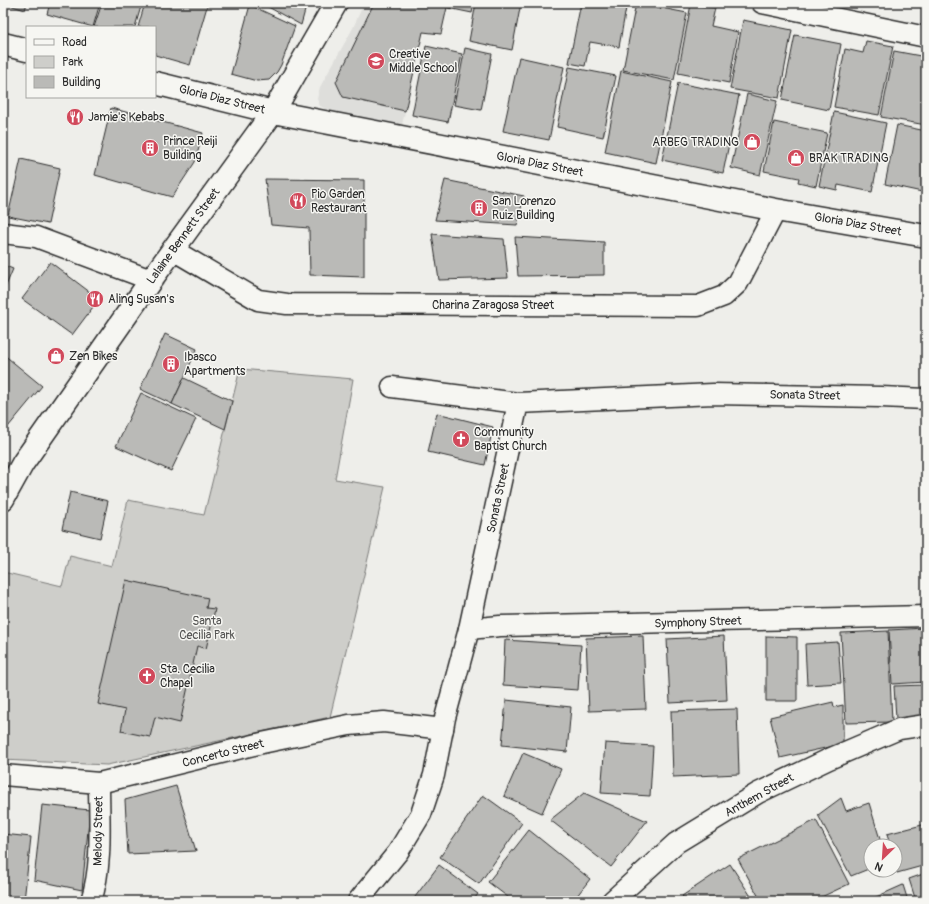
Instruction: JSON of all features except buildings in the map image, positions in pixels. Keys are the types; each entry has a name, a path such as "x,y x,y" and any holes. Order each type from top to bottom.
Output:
{"street":[{"name":"Lalaine Bennett Street","path":"3,499 23,463 151,280 272,112 336,3"},
{"path":"762,3 926,36 926,28"},
{"path":"3,44 26,50"},
{"name":"Gloria Diaz Street","path":"156,83 272,112 776,210 926,236"},
{"name":"Charina Zaragosa Street","path":"173,250 258,300 287,304 698,306 724,296 738,283 776,210"},
{"path":"3,233 36,237 151,280"},
{"path":"392,387 518,403"},
{"name":"Sonata Street","path":"358,901 398,852 421,814 434,775 443,729 470,629 518,403 713,394 881,396 926,399"},
{"name":"Symphony Street","path":"470,629 500,626 926,616"},
{"name":"Concerto Street","path":"3,775 99,784 262,743 349,725 384,722 443,729"},
{"name":"Anthem Street","path":"612,901 676,843 758,793 829,759 899,729 926,725"},
{"name":"Melody Street","path":"91,901 94,893 99,856 99,784"}],"shaded area":[{"name":"Creative Middle School","path":"364,3 448,3 441,34 423,32 402,125 327,110 320,106 317,99 320,87 353,28"}],"green space":[{"name":"Santa Cecilia Park","path":"240,369 353,379 335,479 385,487 330,717 107,765 3,760 3,572 62,586 70,556 112,566 128,500 204,515"}],"place":[{"name":"Creative Middle School","path":"376,61"},
{"name":"Jamie's Kebabs","path":"75,117"},
{"name":"ARBEG TRADING","path":"752,142"},
{"name":"Prince Reiji Building","path":"150,148"},
{"name":"BRAK TRADING","path":"796,158"},
{"name":"Pio Garden Restaurant","path":"298,201"},
{"name":"San Lorenzo Ruiz Building","path":"479,208"},
{"name":"Aling Susan's","path":"95,299"},
{"name":"Zen Bikes","path":"56,356"},
{"name":"Ibasco Apartments","path":"171,364"},
{"name":"Community Baptist Church","path":"461,439"},
{"name":"Sta. Cecilia Chapel","path":"147,676"}]}
